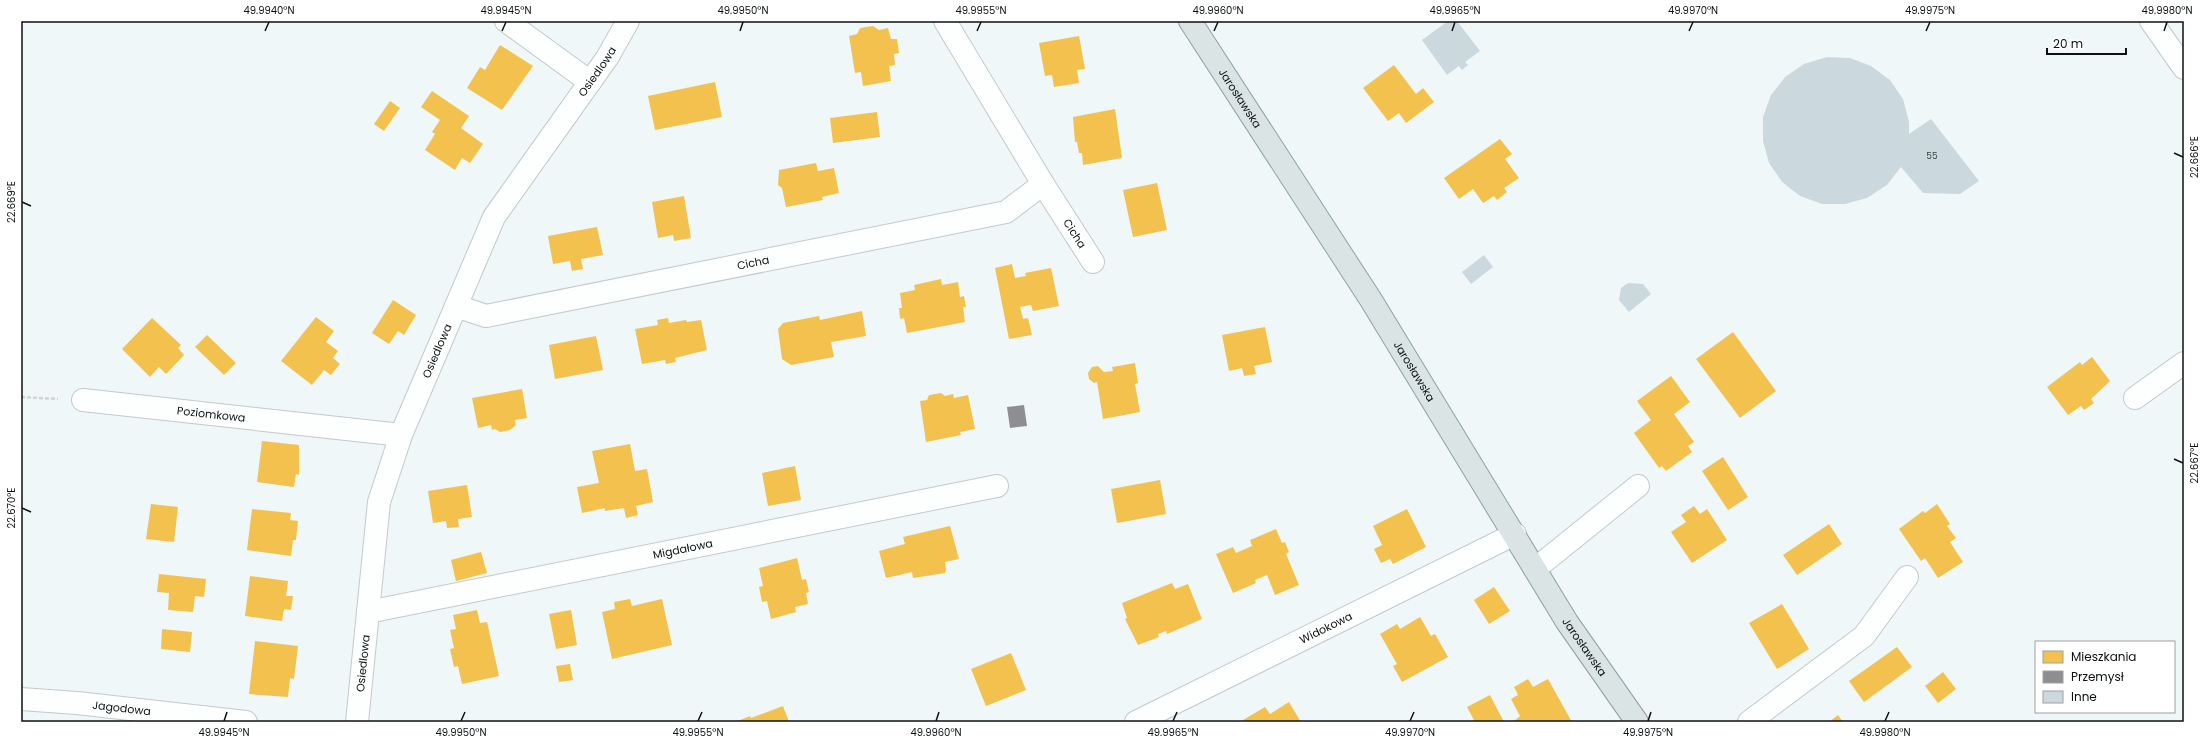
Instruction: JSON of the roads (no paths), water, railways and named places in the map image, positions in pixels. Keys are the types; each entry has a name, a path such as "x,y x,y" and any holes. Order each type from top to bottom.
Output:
{"main road":[{"name":"Jarosławska","path":"1190,21 1371,300 1567,622 1637,722"}],"street":[{"path":"506,21 590,82"},
{"name":"Osiedlowa","path":"357,722 379,502 401,435 494,217 607,58 628,21"},
{"name":"Cicha","path":"945,21 1043,184 1093,262"},
{"path":"2151,21 2184,68"},
{"name":"Cicha","path":"456,306 486,316 1006,212 1043,184"},
{"path":"2135,398 2184,363"},
{"name":"Poziomkowa","path":"83,400 401,435"},
{"name":"Migdałowa","path":"368,612 998,486"},
{"path":"1535,568 1638,486"},
{"name":"Widokowa","path":"1136,722 1514,534"},
{"path":"1749,722 1864,636 1907,577"},
{"name":"Jagodowa","path":"21,699 78,703 246,722"}]}
